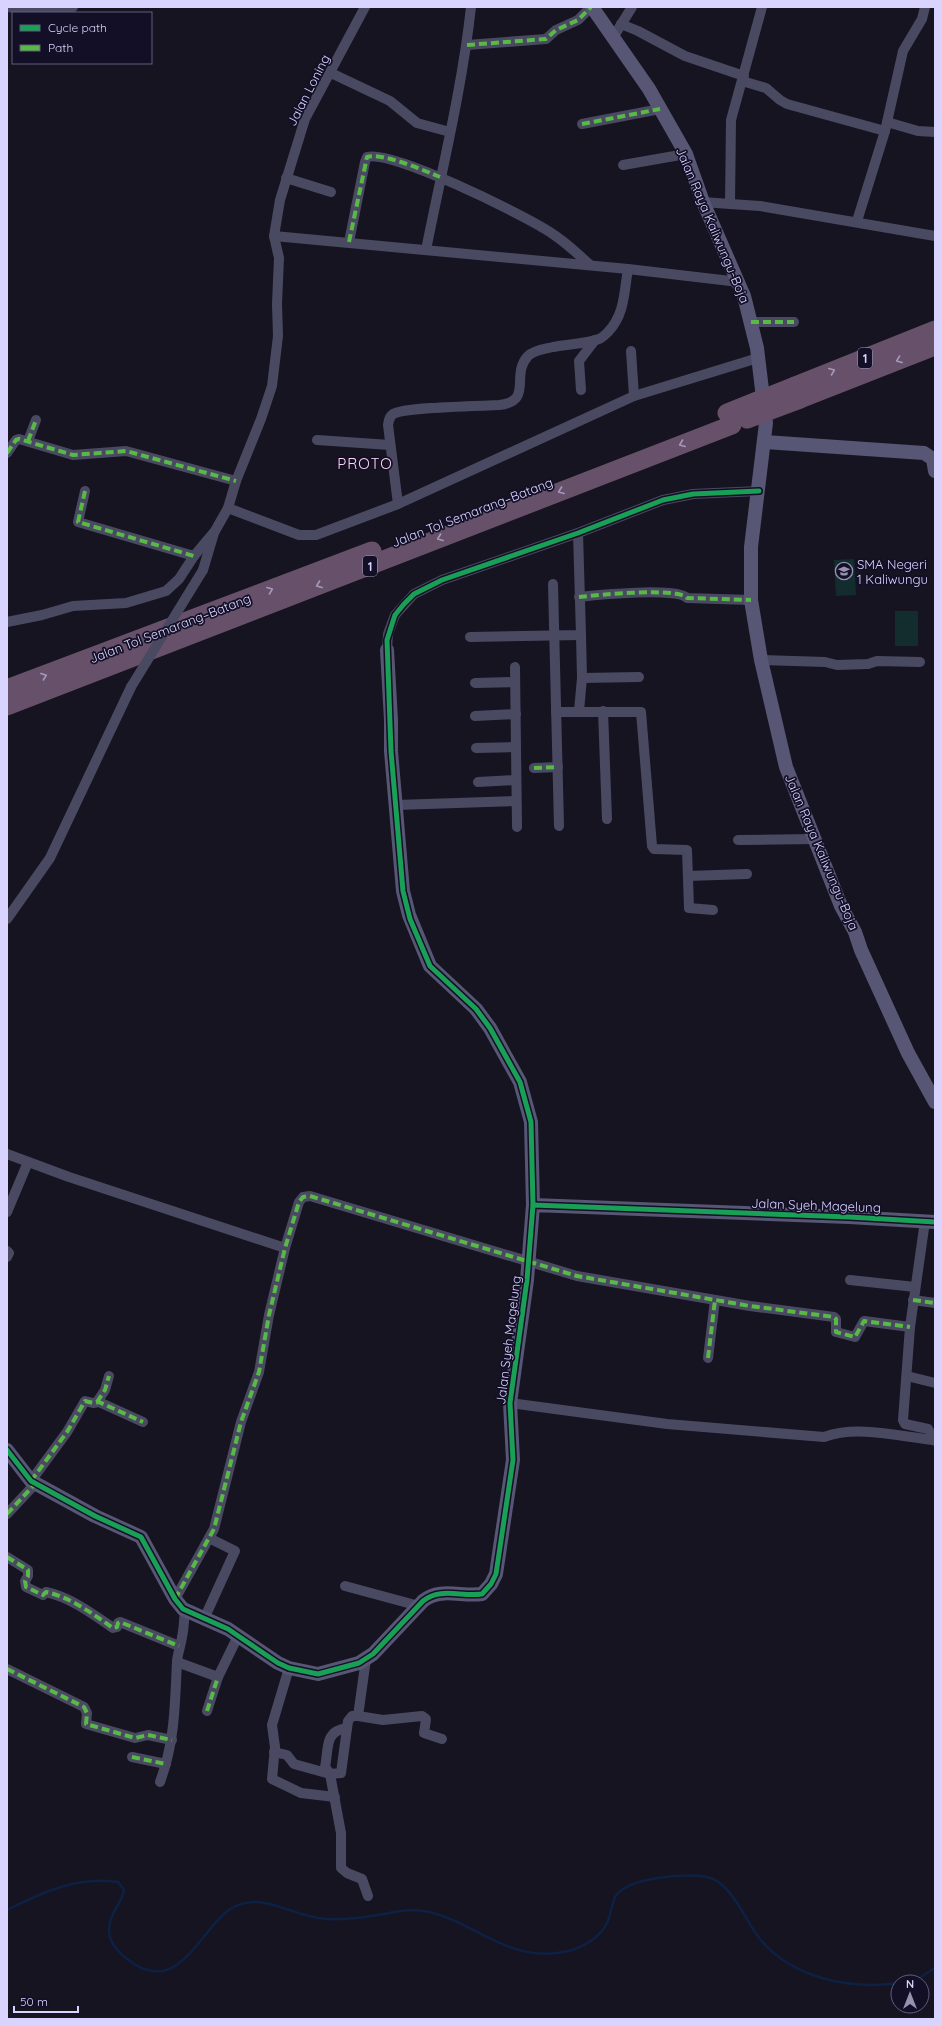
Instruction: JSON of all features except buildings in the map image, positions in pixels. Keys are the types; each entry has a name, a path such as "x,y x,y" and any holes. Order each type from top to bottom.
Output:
{"highway":[{"name":"Jalan Tol Semarang–Batang","path":"798,392 935,330"},
{"name":"Jalan Tol Semarang–Batang","path":"7,706 798,392 935,346"},
{"name":"Jalan Tol Semarang–Batang","path":"7,689 729,419"}],"street":[{"path":"7,7 51,12 73,7"},
{"name":"Jalan Loning","path":"274,236 280,200 305,119 365,7"},
{"path":"426,250 467,44 471,7"},
{"path":"467,44 546,39 556,30 578,20 592,7"},
{"name":"Jalan Raya Kaliwungu-Boja","path":"592,7 617,30 686,154 703,202 739,282 751,322 758,358 766,417 765,442 751,547 751,600 761,660 786,767 841,906 855,932 861,950 915,1068 934,1100"},
{"path":"617,30 632,7"},
{"path":"730,204 731,120 762,7"},
{"path":"857,221 886,126 903,50 922,19 925,7"},
{"path":"617,30 638,31 685,56 766,88 787,104 886,126 935,132"},
{"path":"331,73 390,102 416,123 450,132"},
{"path":"582,124 660,109"},
{"path":"623,165 686,154"},
{"path":"349,242 367,157 373,156 396,161 440,177 544,228 568,244 590,265"},
{"path":"286,178 331,192"},
{"path":"703,202 730,204 742,203 857,221 935,236"},
{"path":"7,622 73,606 126,603 166,591 179,578 194,556 215,531 228,508 236,481 263,412 274,370 278,336 277,304 279,258 274,236 590,265 739,282"},
{"path":"398,504 388,425 392,414 436,408 509,404 515,400 520,391 520,373 523,362 529,355 542,349 602,338 618,320 628,269"},
{"path":"751,322 794,322"},
{"path":"581,390 579,362 595,340"},
{"path":"630,350 634,396"},
{"path":"228,508 299,535 316,535 398,504 634,396 758,358"},
{"path":"28,441 36,420"},
{"path":"7,453 18,439 77,455 126,451 236,481"},
{"path":"317,440 390,446"},
{"path":"765,442 924,453 933,459 935,471"},
{"path":"85,491 78,522 194,556"},
{"path":"532,1205 531,1122 522,1089 513,1066 490,1028 476,1009 456,988 430,966 410,919 403,891 391,752 391,720 387,650 388,634 395,615 414,594 442,580 578,533 670,498 693,494 759,491"},
{"path":"7,919 50,858 131,687 204,570 215,531"},
{"path":"578,533 582,678 580,711"},
{"path":"553,584 559,826"},
{"path":"580,597 650,592 679,594 684,595 687,598 705,600 751,600"},
{"path":"470,637 581,635"},
{"path":"761,660 825,662 837,665 868,664 877,661 920,662"},
{"path":"515,667 517,827"},
{"path":"582,678 639,677"},
{"path":"475,683 516,682"},
{"path":"603,711 607,819"},
{"path":"556,712 642,712 652,846 654,848 687,850 689,908 713,910"},
{"path":"475,716 516,714"},
{"path":"476,748 516,747"},
{"path":"534,768 558,767"},
{"path":"478,782 516,780"},
{"path":"396,805 516,801"},
{"path":"738,840 814,839"},
{"path":"688,876 747,874"},
{"path":"7,1154 285,1248"},
{"path":"7,1212 28,1162"},
{"path":"175,1599 214,1529 241,1422 259,1372 269,1315 285,1248 299,1202 304,1197 310,1196 529,1260 577,1276 715,1300 834,1317 836,1320 836,1332 854,1337 864,1321 910,1327"},
{"name":"Jalan Syeh Magelung","path":"7,1450 34,1482 50,1493 141,1537 175,1599 185,1610 228,1629 278,1663 289,1668 318,1674 346,1668 366,1659 373,1654 426,1599 437,1594 482,1594 494,1579 499,1558 513,1460 510,1403 515,1356 522,1320 529,1260 532,1205 930,1221"},
{"path":"930,1221 913,1300 904,1422 905,1424 928,1429 934,1441"},
{"path":"7,1250 9,1253 7,1257"},
{"path":"850,1280 915,1287"},
{"path":"708,1358 715,1300"},
{"path":"913,1300 935,1303"},
{"path":"97,1402 105,1390 109,1376"},
{"path":"907,1376 935,1383"},
{"path":"7,1514 34,1482 67,1432 84,1402 87,1400 93,1403 97,1402 143,1422"},
{"path":"510,1403 667,1424 824,1437 837,1432 843,1434 861,1432 934,1441"},
{"path":"204,1619 236,1551 210,1538"},
{"path":"7,1557 28,1570 28,1576 25,1581 26,1587 34,1592 43,1595 46,1592 53,1594 93,1614 114,1628 117,1627 118,1623 120,1622 179,1646"},
{"path":"345,1586 419,1606"},
{"path":"160,1782 172,1740 176,1700 177,1662 179,1646 182,1638 185,1610"},
{"path":"207,1711 218,1677 238,1636"},
{"path":"358,1716 366,1659"},
{"path":"177,1662 218,1677"},
{"path":"7,1668 84,1707 87,1713 86,1724 135,1738 148,1735 172,1740"},
{"path":"289,1668 272,1725 274,1752 271,1778 301,1793 335,1797"},
{"path":"274,1752 286,1755 294,1764 330,1774 341,1772 347,1728 350,1718 358,1716 383,1720 420,1715 426,1719 424,1733 442,1739"},
{"path":"347,1728 337,1730 330,1738 325,1767 330,1774 341,1833 341,1868 346,1873 362,1879 368,1896"},
{"path":"132,1757 166,1764"}],"green space":[{"path":"854,559 856,595 836,596 834,560"},
{"path":"895,611 918,611 918,646 895,646"}],"waterway":[{"path":"7,1910 34,1897 74,1883 88,1881 118,1882 124,1890 111,1919 109,1930 110,1938 117,1949 126,1958 143,1969 158,1972 171,1968 182,1961 214,1924 230,1909 240,1904 252,1902 270,1904 305,1915 327,1919 355,1918 404,1911 424,1911 441,1915 504,1945 521,1951 538,1954 565,1952 580,1947 594,1939 608,1921 615,1897 622,1890 631,1885 672,1876 698,1876 716,1880 724,1886 731,1894 760,1939 773,1952 788,1963 805,1972 842,1982 861,1985 890,1984"},
{"path":"926,1974 935,1968"}],"marked path":[{"path":"467,45 546,39 556,30 578,20 591,7"},
{"path":"582,124 660,109"},
{"path":"349,242 367,157 383,157 440,177"},
{"path":"751,322 794,322"},
{"path":"28,441 36,420"},
{"path":"7,453 16,440 19,439 73,455 126,451 236,481"},
{"path":"85,491 78,522 194,556"},
{"path":"579,597 654,592 681,595 687,598 751,600"},
{"path":"534,768 558,767"},
{"path":"175,1599 214,1529 241,1422 259,1372 269,1315 285,1248 299,1202 303,1197 310,1196 577,1276 750,1306 834,1317 836,1319 836,1332 855,1337 864,1321 910,1327"},
{"path":"708,1358 715,1300"},
{"path":"913,1300 935,1303"},
{"path":"97,1402 105,1390 109,1376"},
{"path":"31,1481 67,1432 85,1401 93,1403 99,1402 143,1422"},
{"path":"7,1514 36,1483"},
{"path":"7,1557 28,1570 28,1576 25,1581 26,1587 43,1595 46,1592 64,1598 81,1607 113,1628 117,1627 118,1623 120,1622 179,1646"},
{"path":"7,1669 84,1707 87,1713 86,1724 135,1738 148,1735 172,1740"},
{"path":"207,1711 218,1677"},
{"path":"132,1757 166,1764"}],"cycle path":[{"path":"533,1205 531,1122 520,1082 490,1028 476,1009 430,966 410,919 403,891 391,751 387,640 395,615 404,604 414,594 442,580 578,533 663,500 693,494 759,491"},
{"path":"7,1450 31,1481 95,1516 141,1537 175,1599 183,1609 228,1629 278,1663 289,1668 318,1674 359,1663 373,1654 423,1601 430,1597 436,1594 444,1593 474,1595 482,1594 491,1584 496,1574 513,1460 510,1403 527,1280 533,1205 849,1217 935,1222"}],"place":[{"name":"SMA Negeri 1 Kaliwungu","path":"844,571"}],"district":[{"name":"PROTO","path":"365,463"}]}
